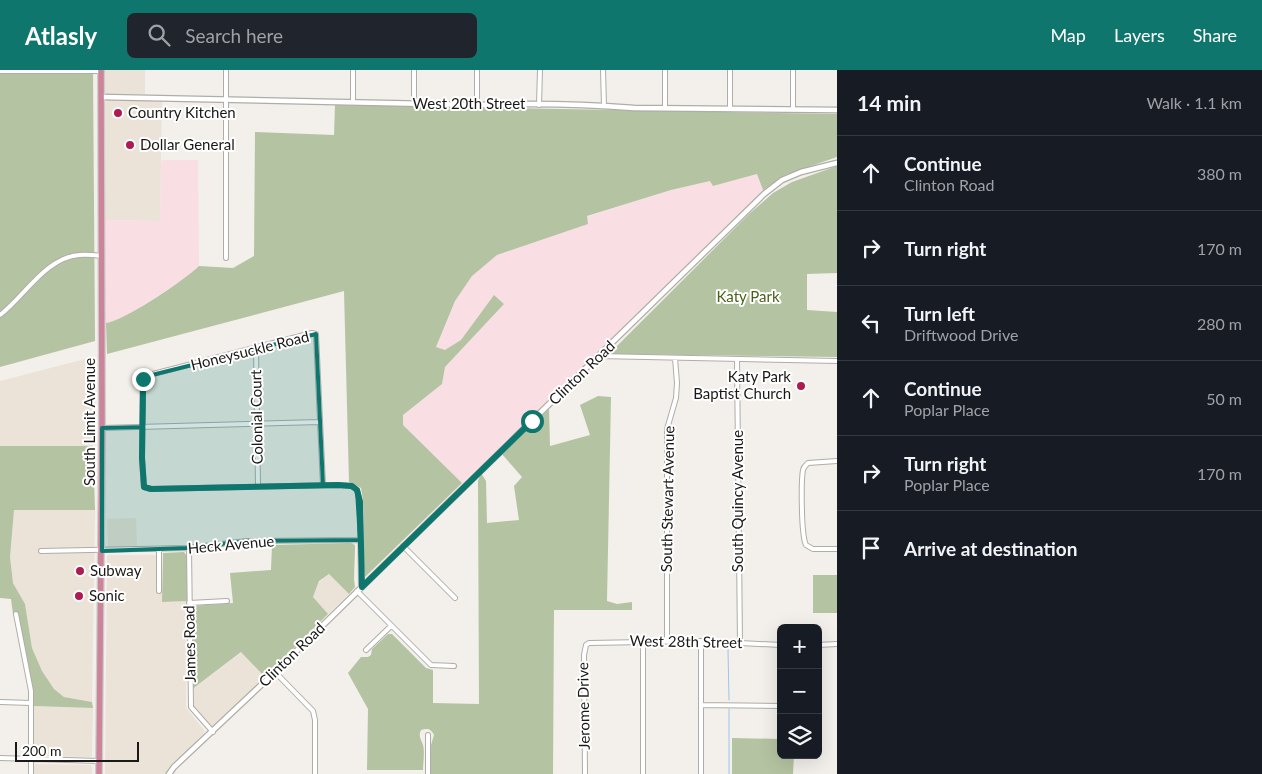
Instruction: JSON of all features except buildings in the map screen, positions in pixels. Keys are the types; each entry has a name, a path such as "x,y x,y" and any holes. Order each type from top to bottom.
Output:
{"highway":[{"name":"South Limit Avenue","path":"100,774 102,551 101,71"}],"street":[{"path":"226,70 226,258"},
{"path":"353,70 353,101"},
{"path":"414,70 414,104"},
{"path":"477,105 478,70"},
{"path":"539,105 540,70"},
{"path":"603,70 604,106"},
{"path":"665,70 666,108"},
{"path":"730,70 730,108"},
{"path":"793,70 793,109"},
{"path":"0,71 101,71"},
{"name":"West 20th Street","path":"101,97 837,110"},
{"name":"Clinton Road","path":"169,774 174,767 275,672 764,194 782,180 801,172 837,163"},
{"path":"0,315 13,305 48,268 63,259 78,255 102,256"},
{"name":"Honeysuckle Road","path":"143,427 143,379 146,376 312,333 316,334 320,422"},
{"name":"Colonial Court","path":"256,347 258,486"},
{"path":"598,356 837,361"},
{"name":"South Stewart Avenue","path":"667,641 667,429 676,398 675,358"},
{"name":"South Quincy Avenue","path":"737,360 740,643"},
{"path":"102,428 320,422 323,485"},
{"path":"143,427 144,487 151,489 347,485 355,488 359,493 360,502 360,589 391,626 431,665 454,666"},
{"path":"837,461 808,463 803,470 802,485 803,536 806,545 813,549 837,549"},
{"name":"Heck Avenue","path":"41,551 159,550 247,541 360,540"},
{"path":"403,546 455,598"},
{"name":"James Road","path":"189,548 192,706 213,732"},
{"path":"159,550 159,591"},
{"path":"189,603 227,601"},
{"path":"16,614 30,691 31,774"},
{"path":"366,650 391,626"},
{"path":"643,641 643,774"},
{"path":"701,641 701,774"},
{"name":"West 28th Street","path":"592,642 701,641 777,645"},
{"name":"Jerome Drive","path":"585,774 584,655 586,645 592,642"},
{"path":"822,644 837,644"},
{"path":"275,672 313,711 315,720 315,774"},
{"path":"0,702 31,702"},
{"path":"701,705 777,706"},
{"path":"428,735 428,774"},
{"path":"0,758 100,761"}],"highlighted area":[{"path":"316,334 323,485 347,485 357,490 360,540 247,541 187,548 102,551 102,428 143,427 144,377"}],"shaded area":[{"path":"104,70 145,70 145,94 106,94"},
{"path":"108,100 162,100 160,221 105,220 105,103"},
{"path":"162,160 198,160 199,266 189,276 129,314 106,323 105,220 160,221"},
{"path":"758,174 763,190 462,483 403,425 403,415 442,384 445,367 504,304 494,295 461,340 445,351 436,347 455,301 472,276 497,255 588,224 586,217 671,190 711,181 714,186"},
{"path":"93,357 93,446 0,446 0,381"},
{"path":"14,510 95,510 92,702 64,697 54,689 42,671 32,648 25,604 13,583 10,557"},
{"path":"136,518 137,547 110,549 108,547 107,519"},
{"path":"108,555 162,555 162,602 187,601 186,705 187,709 204,730 204,733 166,774 105,774"},
{"path":"329,574 349,594 328,614 313,597 319,582"},
{"path":"242,652 265,677 213,728 210,727 192,707 191,690"},
{"path":"34,706 93,708 92,756 33,756"},
{"path":"33,764 90,765 92,767 92,774 33,774"}],"green space":[{"path":"0,70 93,70 95,341 0,367"},
{"path":"335,105 837,114 837,157 785,175 763,190 757,174 713,186 710,181 671,190 587,216 588,224 497,255 472,276 455,301 436,347 445,350 461,340 494,295 504,304 445,367 442,384 403,415 403,425 462,483 365,577 363,499 361,488 349,482 344,291 107,354 106,323 115,321 154,299 199,266 233,268 254,256 255,132 334,135"},
{"name":"Katy Park","path":"837,166 837,273 807,274 807,310 837,312 837,357 609,354 749,214 773,193 792,182"},
{"path":"598,396 611,397 607,601 617,604 632,602 632,610 554,610 553,774 431,774 431,745 434,735 427,729 421,730 420,734 424,748 423,770 367,770 368,709 348,673 361,657 371,655 372,649 388,634 392,634 426,668 433,670 433,703 479,704 478,481 481,473 486,481 487,523 519,520 514,486 522,477 502,454 549,409 550,446 590,435 580,405"},
{"path":"0,446 93,446 95,510 14,510 10,557 13,583 25,604 32,648 42,671 54,689 64,697 92,702 93,708 34,706 17,615 13,614 11,599 0,598"},
{"path":"351,543 355,545 355,587 349,594 329,574 319,581 313,597 328,614 265,677 241,652 191,690 191,606 233,603 230,573 271,570 272,545"},
{"path":"184,552 187,556 187,601 162,602 163,553"},
{"path":"813,575 837,575 837,613 813,613"},
{"path":"732,738 777,739 777,759 794,759 793,774 732,774"}],"waterway":[{"path":"728,649 729,700"},
{"path":"729,709 729,774"}],"place":[{"name":"Country Kitchen","path":"118,113"},
{"name":"Dollar General","path":"130,145"},
{"name":"Katy Park Baptist Church","path":"801,386"},
{"name":"Subway","path":"80,571"},
{"name":"Sonic","path":"79,596"}],"route":[{"path":"143,379 142,458 144,487 151,489 352,486 360,496 362,587 532,421"}]}
